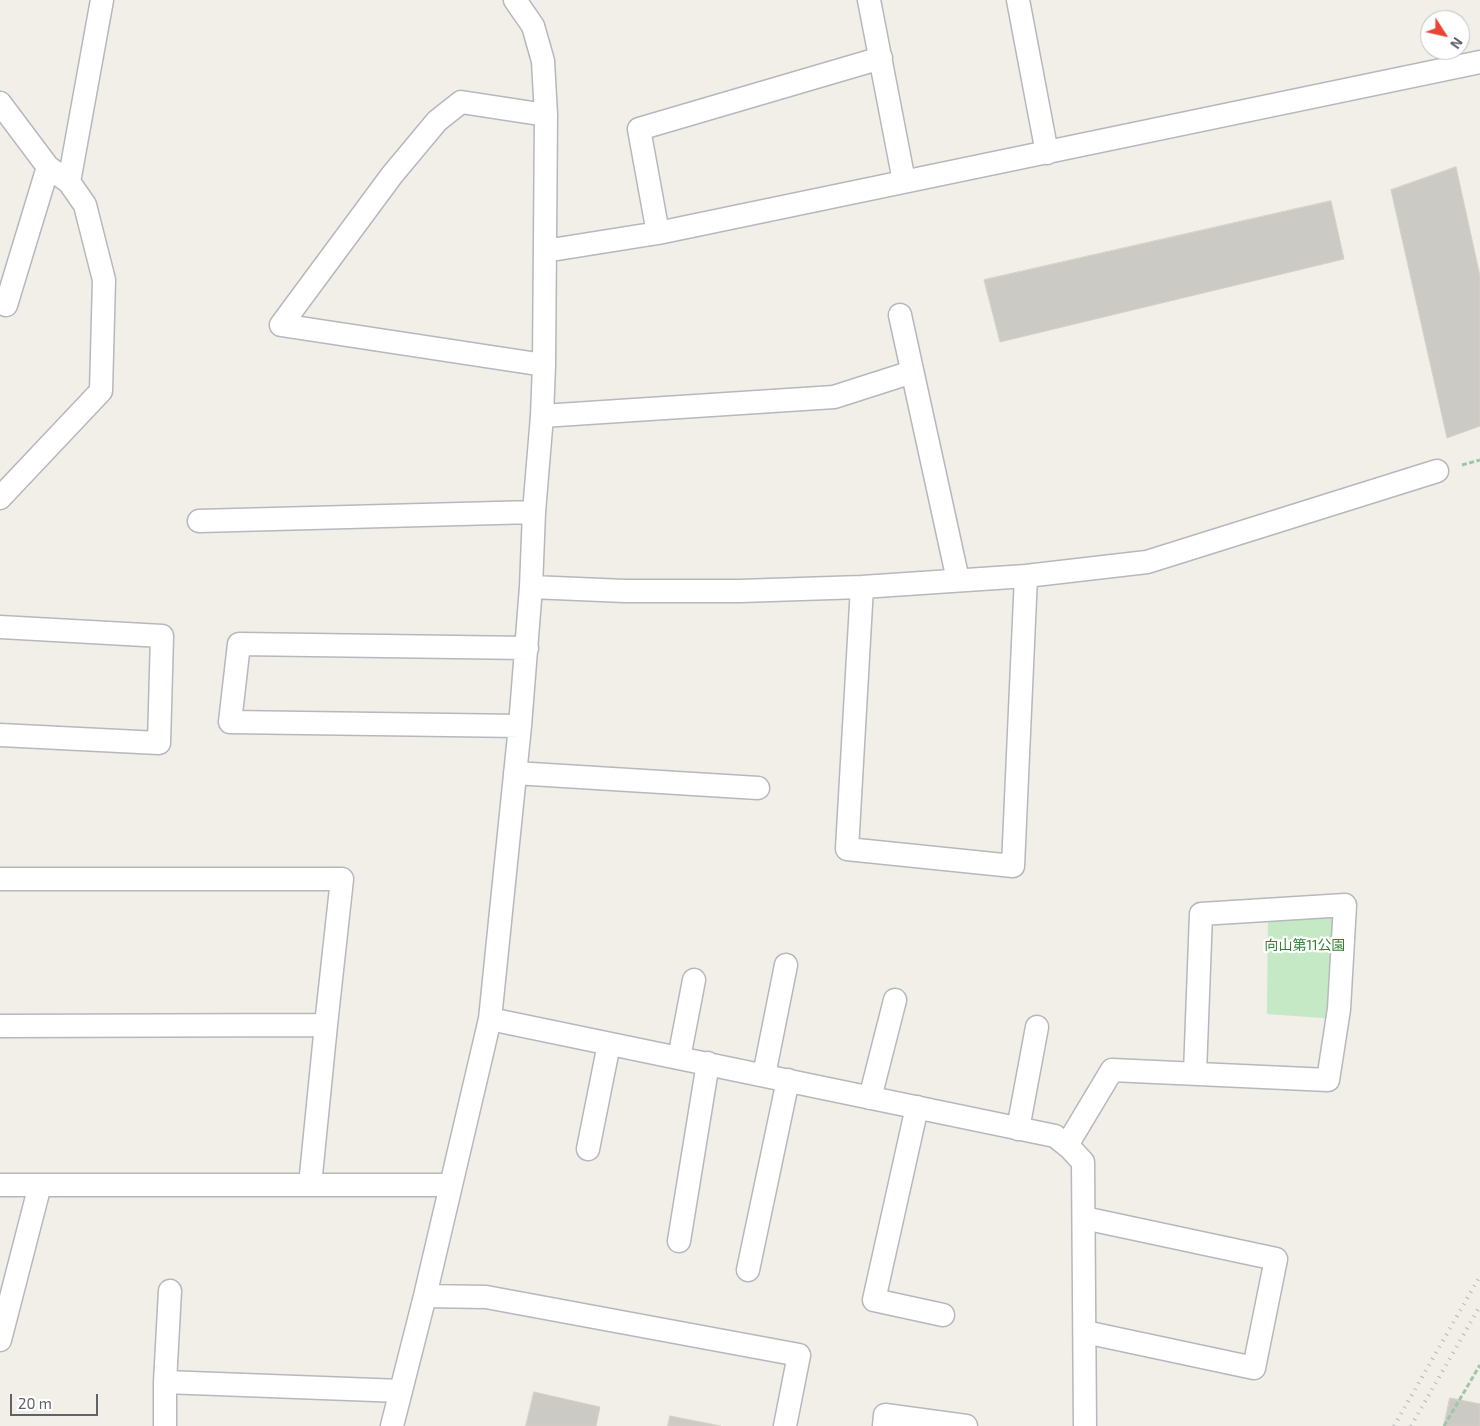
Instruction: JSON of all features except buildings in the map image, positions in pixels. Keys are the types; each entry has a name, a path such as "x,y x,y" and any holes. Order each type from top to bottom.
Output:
{"street":[{"path":"69,182 102,0"},
{"path":"392,1426 452,1185 490,1019 516,774 527,648 544,365 546,115 542,61 533,26 515,0"},
{"path":"869,0 904,181"},
{"path":"1018,0 1047,153"},
{"path":"658,233 640,129 881,58"},
{"path":"545,251 658,233 1480,62"},
{"path":"544,365 281,325 392,175 438,121 461,102 546,115"},
{"path":"0,103 48,167 69,182 85,205 104,280 101,391 0,498"},
{"path":"2,307 48,167"},
{"path":"900,315 958,580"},
{"path":"542,416 834,397 912,372"},
{"path":"531,587 625,591 740,591 862,587 1026,576 1147,562 1437,471"},
{"path":"199,521 534,512"},
{"path":"862,587 847,849 1013,866 1026,576"},
{"path":"0,627 162,636 159,743 0,736"},
{"path":"520,726 230,722 238,644 527,648"},
{"path":"516,774 758,788"},
{"path":"0,879 342,879 310,1184"},
{"path":"1067,1145 1112,1070 1328,1080 1339,1009 1345,905 1201,914 1195,1073"},
{"path":"764,1075 786,965"},
{"path":"679,1058 694,980"},
{"path":"870,1098 895,1000"},
{"path":"490,1019 1055,1136 1067,1145 1083,1162 1085,1426"},
{"path":"0,1026 326,1025"},
{"path":"1018,1129 1037,1027"},
{"path":"588,1150 609,1044"},
{"path":"680,1241 708,1063"},
{"path":"748,1270 788,1080"},
{"path":"917,1107 874,1300 943,1315"},
{"path":"0,1185 452,1185"},
{"path":"0,1340 40,1185"},
{"path":"1084,1218 1276,1259 1254,1368 1085,1332"},
{"path":"165,1426 165,1382 170,1291"},
{"path":"425,1296 486,1297 799,1355 785,1426"},
{"path":"165,1382 401,1391"},
{"path":"884,1426 885,1415 966,1426"}],"path":[{"path":"1444,1426 1480,1365"}],"green space":[{"name":"向山第11公園","path":"1345,905 1337,1019 1267,1014 1268,910"}],"railway":[{"path":"1394,1426 1480,1276"},
{"path":"1411,1426 1480,1306"}]}
